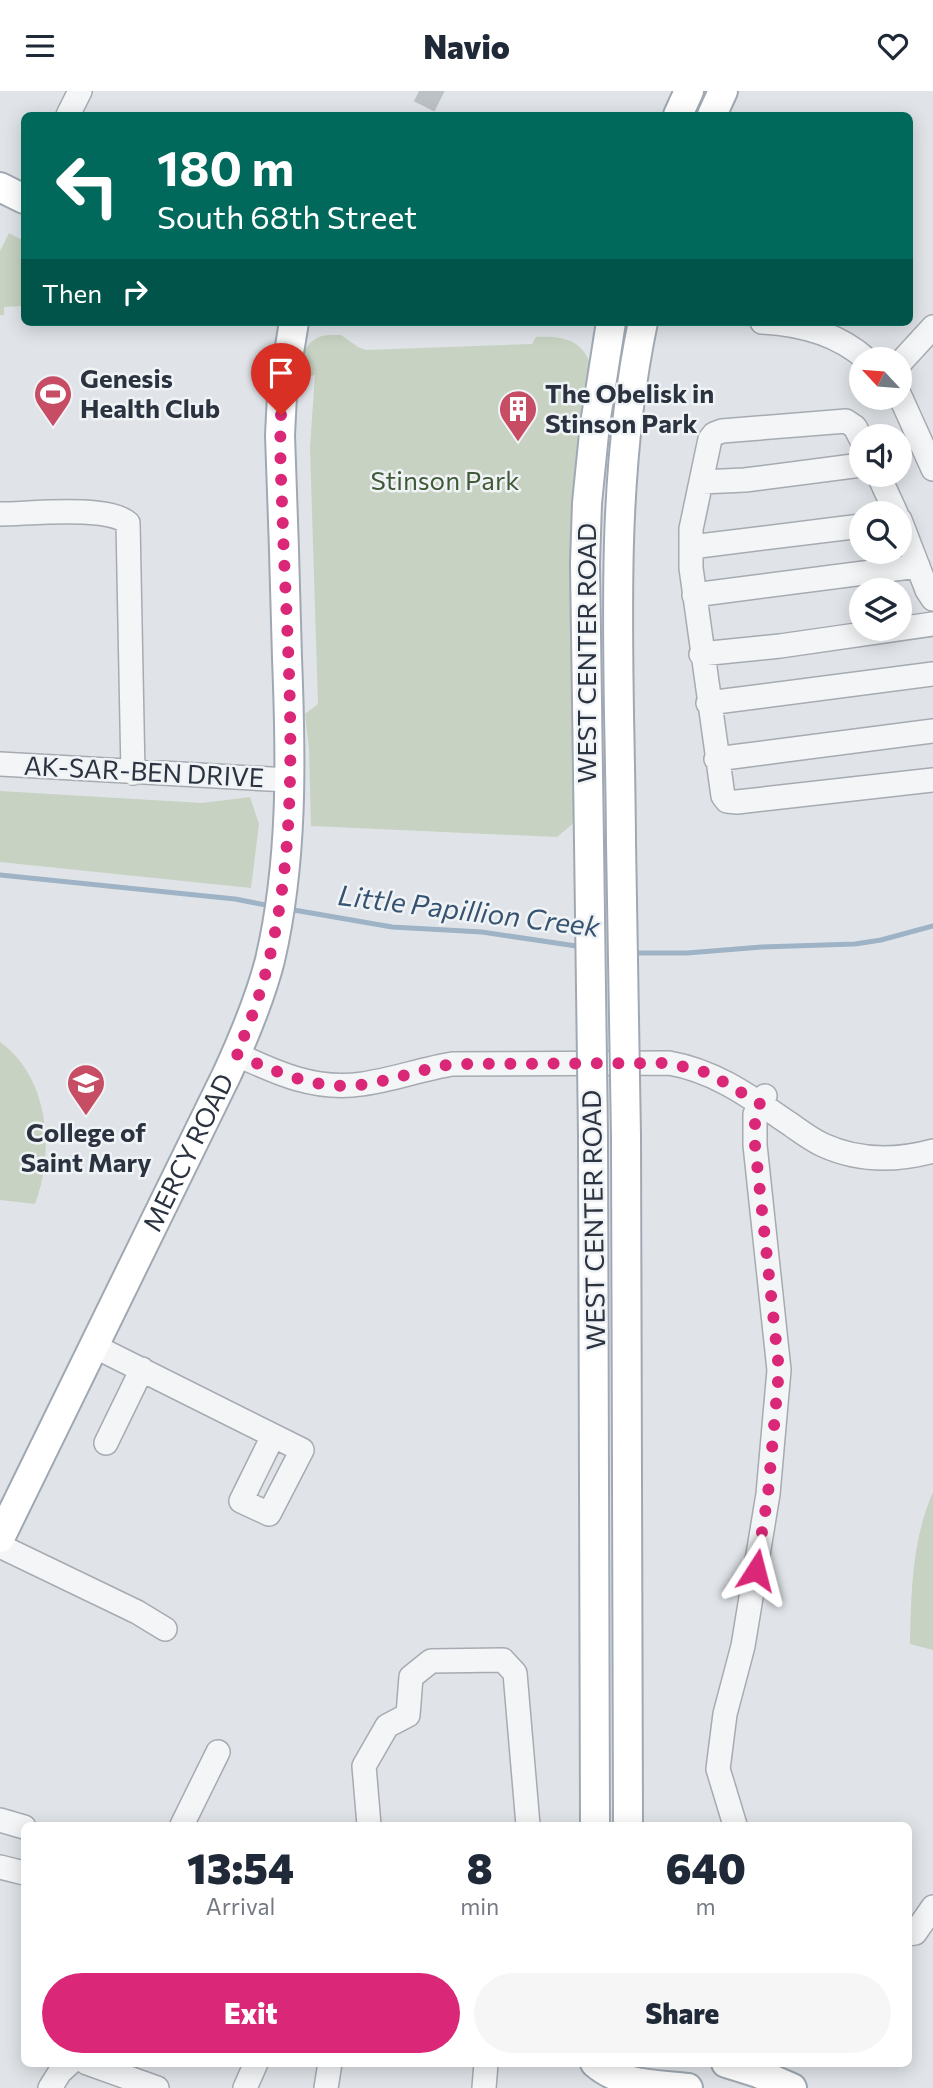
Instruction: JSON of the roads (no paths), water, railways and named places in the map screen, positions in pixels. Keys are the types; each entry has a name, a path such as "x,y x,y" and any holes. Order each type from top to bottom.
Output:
{"main road":[{"path":"679,112 689,91"},
{"path":"713,112 723,91"},
{"path":"0,187 21,198"},
{"name":"MERCY ROAD","path":"0,1538 236,1054 265,977 281,896 287,835 289,709 280,435 282,395 293,326"},
{"name":"WEST CENTER ROAD","path":"595,1822 595,1264 585,564 587,503 595,423 610,326"},
{"name":"WEST CENTER ROAD","path":"628,1822 626,1136 618,606 619,513 631,392 642,326"},
{"path":"592,2088 594,2067"},
{"path":"600,2067 624,2077 688,2088"},
{"path":"737,2067 792,2088"}],"street":[{"path":"70,112 80,91"},
{"path":"797,326 822,333 849,347"},
{"path":"912,350 933,327"},
{"path":"906,410 933,469"},
{"path":"850,424 846,421 722,431 710,439 691,529 691,568 723,796 727,801 737,802 933,780"},
{"path":"701,482 745,480 849,467"},
{"path":"0,514 104,512 121,517 128,523 133,773"},
{"path":"691,547 849,527"},
{"path":"912,551 933,599"},
{"path":"694,595 918,566"},
{"path":"701,654 807,643 933,624"},
{"path":"708,703 933,674"},
{"path":"716,758 933,731"},
{"name":"AK-SAR-BEN DRIVE","path":"0,764 288,780"},
{"path":"236,1054 295,1079 338,1086 371,1083 453,1064 669,1063 709,1073 763,1100 817,1142 846,1153 888,1158 933,1151"},
{"path":"734,1822 718,1769 725,1714 743,1646 768,1494 779,1370 755,1145 755,1114 763,1100"},
{"path":"94,1346 273,1436"},
{"path":"106,1443 142,1369"},
{"path":"0,1546 137,1612 165,1629"},
{"path":"369,1822 364,1766 387,1726 408,1715 411,1677 432,1661 503,1660 515,1672 528,1822"},
{"path":"183,1822 218,1752"},
{"path":"0,1820 21,1826"},
{"path":"0,1867 21,1872"},
{"path":"912,1933 915,1933 933,1906"},
{"path":"50,2088 65,2067"},
{"path":"98,2067 157,2088"},
{"path":"245,2088 254,2067"},
{"path":"326,2088 329,2067"},
{"path":"484,2088 486,2067"}],"waterway":[{"name":"Little Papillion Creek","path":"0,875 235,899 271,906"},
{"name":"Little Papillion Creek","path":"288,909 392,927 482,932 583,947"},
{"name":"Little Papillion Creek","path":"631,953 687,953 855,944 933,926"}],"tunnel":[{"path":"419,91 447,105"}],"place":[{"name":"Genesis Health Club","path":"53,428"},
{"name":"The Obelisk in Stinson Park","path":"518,443"},
{"name":"College of Saint Mary","path":"86,1117"}],"park label":[{"name":"Stinson Park","path":"445,481"}]}
